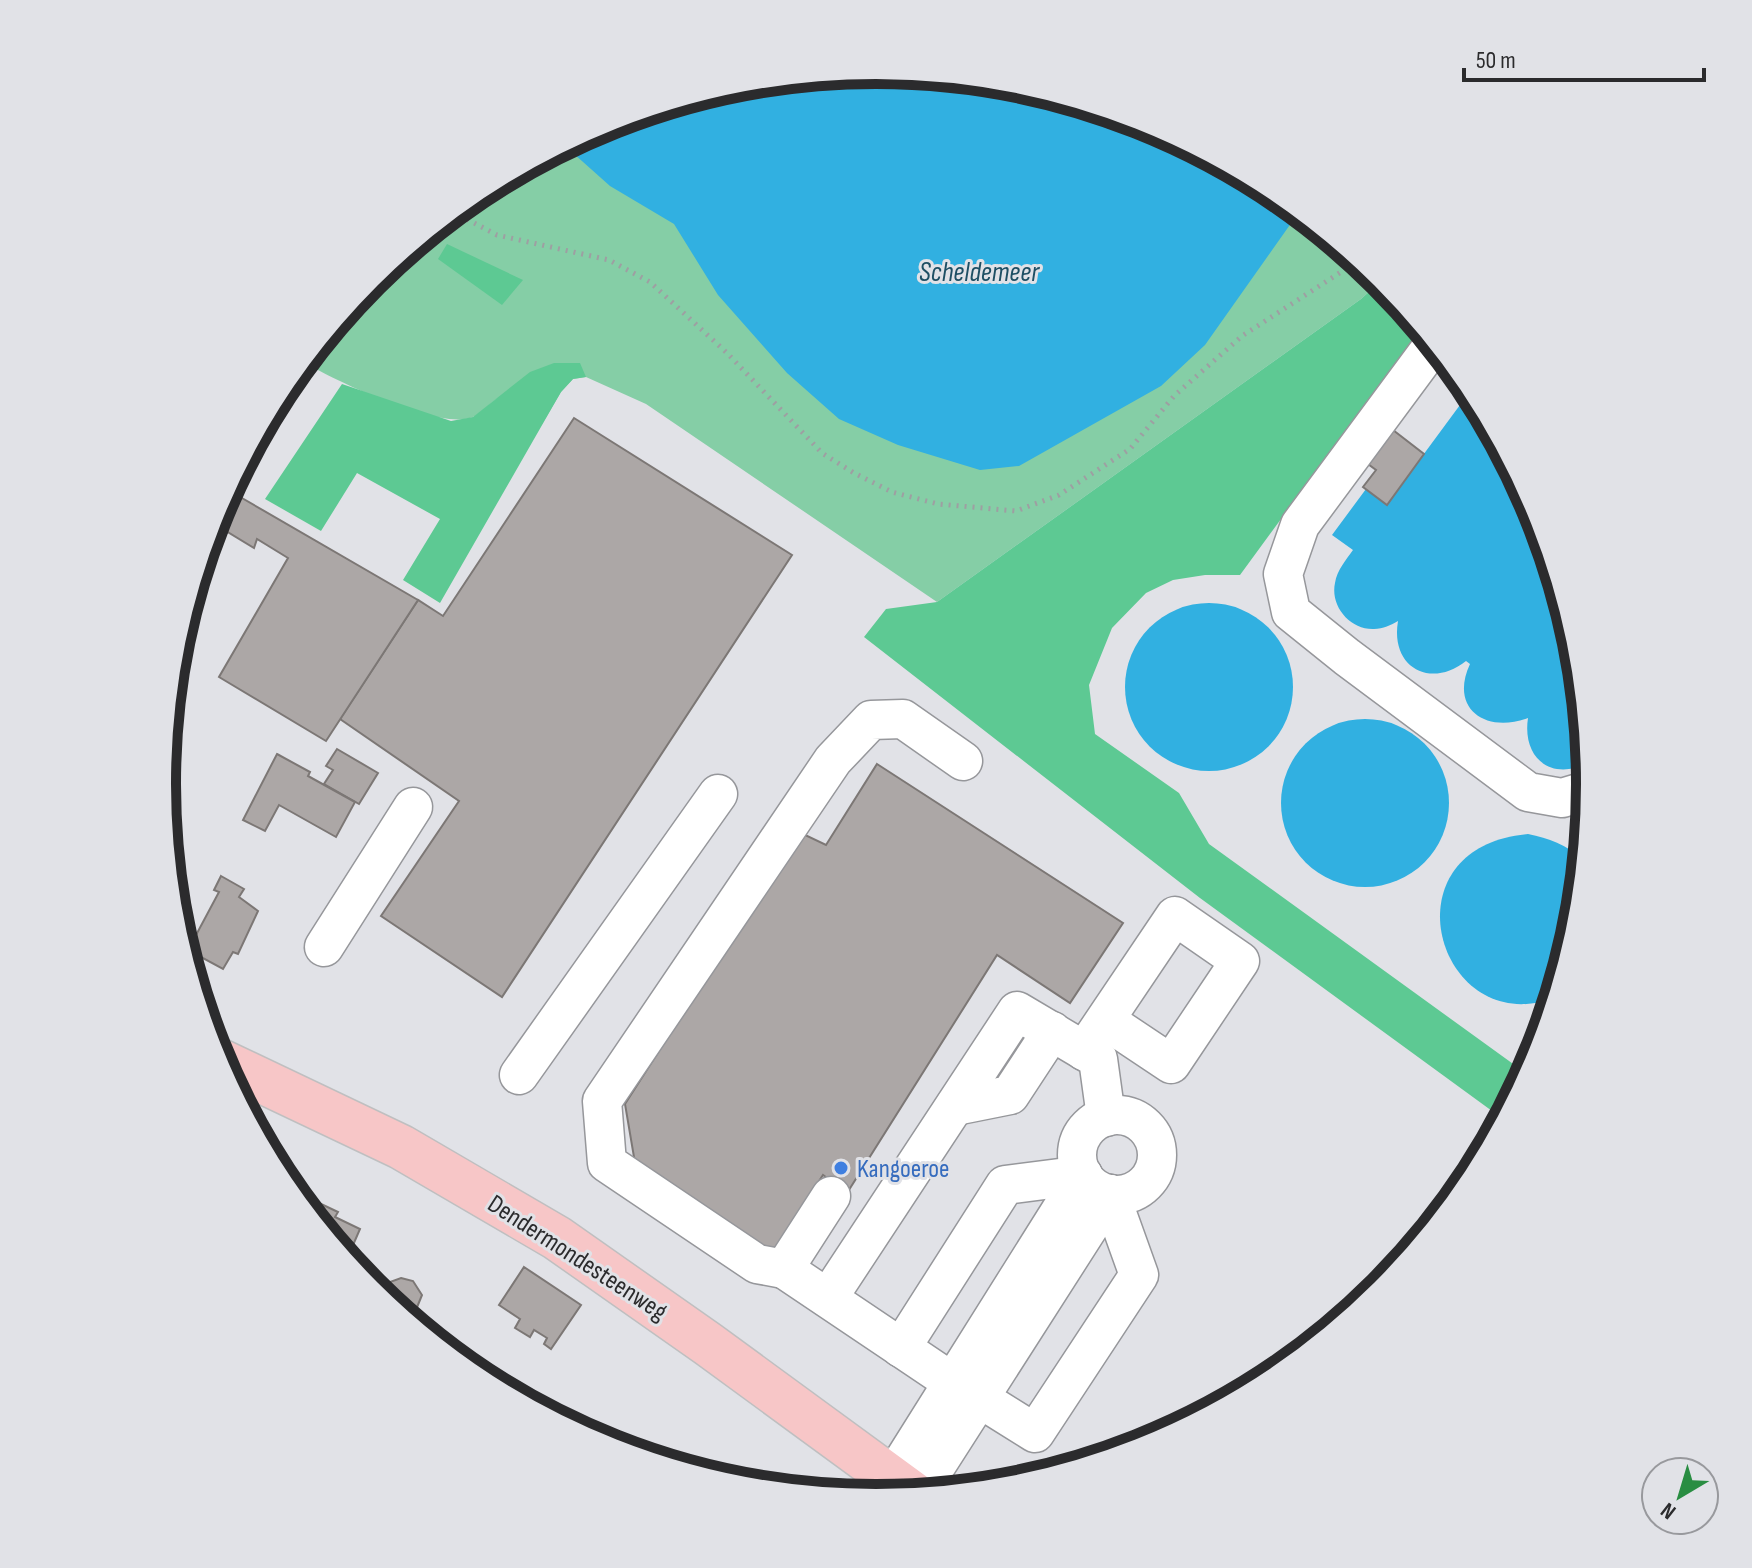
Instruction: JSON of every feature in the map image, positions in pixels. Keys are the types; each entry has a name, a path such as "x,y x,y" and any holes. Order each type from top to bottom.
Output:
{"main road":[{"name":"Dendermondesteenweg","path":"237,1069 401,1147 557,1238 900,1483"}],"lane":[{"path":"1427,353 1300,525 1283,574 1291,612 1528,792 1562,798 1576,794"},
{"path":"901,1348 1005,1185 1096,1184 1123,1194 1136,1190 1154,1172 1157,1159 1152,1134 1132,1117 1119,1115 1106,1117 1086,1130 1080,1140 1078,1164 1096,1184 1139,1275 1035,1433 901,1348 784,1269 757,1264 607,1163 602,1101 833,760 871,720 903,719 963,761"},
{"path":"519,1075 718,794"},
{"path":"324,947 413,807"},
{"path":"828,1298 1017,1011 1052,1031 1094,1036 1106,1117"},
{"path":"911,1483 966,1390 1096,1184"},
{"path":"784,1269 831,1196"}],"path":[{"path":"465,218 497,235 609,260 650,282 727,353 822,453 854,473 892,492 938,504 1016,511 1059,495 1130,449 1174,396 1242,336 1348,267"}],"green space":[{"path":"830,85 922,85 1013,97 1101,121 1144,137 1186,156 1265,202 1338,258 1371,290 937,602 646,404 586,377 573,379 561,392 542,424 498,398 473,417 436,417 387,402 314,368 350,322 414,258 487,202 526,178 566,156 651,121 739,97"},
{"path":"447,244 523,280 502,305 438,259"},
{"path":"1371,290 1414,337 1240,575 1205,575 1173,580 1146,593 1112,628 1089,685 1095,734 1179,793 1209,844 1516,1066 1494,1112 1200,898 864,637 886,609 937,602"},
{"path":"554,363 580,363 586,377 573,379 561,392 440,603 403,580 440,519 357,473 321,531 265,499 342,384 451,421 473,417 530,372"}],"water":[{"name":"Scheldemeer","path":"830,85 922,85 1013,97 1101,121 1186,156 1265,202 1292,222 1205,345 1161,386 1019,466 980,470 898,445 839,419 787,373 718,295 674,224 610,186 573,153 651,121 739,97"},
{"path":"1462,402 1504,474 1539,559 1563,647 1575,738 1576,767 1551,767 1534,754 1527,732 1528,718 1498,723 1475,714 1464,694 1470,664 1466,661 1439,673 1416,669 1400,651 1398,621 1381,628 1365,628 1344,615 1334,592 1336,578 1353,550 1332,535 1366,489 1387,504"},
{"path":"1209,603 1241,609 1269,627 1287,655 1293,687 1287,719 1269,747 1241,765 1209,771 1177,765 1149,747 1131,719 1125,687 1131,655 1149,627 1177,609"},
{"path":"1365,719 1397,725 1425,743 1443,771 1449,803 1443,835 1425,863 1397,881 1365,887 1333,881 1305,863 1287,835 1281,803 1287,771 1305,743 1333,725"},
{"path":"1528,834 1573,852 1563,921 1542,1000 1514,1004 1480,992 1456,968 1442,937 1441,903 1454,871 1482,847"}],"building":[{"path":"574,418 792,555 502,997 381,916 459,801 340,719 418,600 443,616"},
{"path":"1393,430 1424,454 1387,505 1363,487 1376,470 1368,464"},
{"path":"238,496 418,600 326,741 219,677 288,558 257,539 254,548 224,530"},
{"path":"337,749 378,773 359,804 324,784 333,770 326,766"},
{"path":"277,754 310,772 308,776 355,802 336,837 279,805 265,831 243,820"},
{"path":"877,764 1123,923 1070,1003 997,955 847,1193 823,1175 771,1256 636,1169 625,1104 799,832 826,845"},
{"path":"221,876 244,889 239,897 258,911 238,954 233,952 223,969 198,955 194,939 219,892 214,890"},
{"path":"319,1203 338,1212 335,1217 360,1229 352,1248 321,1210"},
{"path":"524,1267 581,1305 551,1349 544,1344 547,1338 534,1330 530,1337 515,1328 520,1319 499,1305"},
{"path":"401,1278 413,1281 422,1295 415,1311 388,1286"}],"place":[{"name":"Kangoeroe","path":"841,1168"}]}
